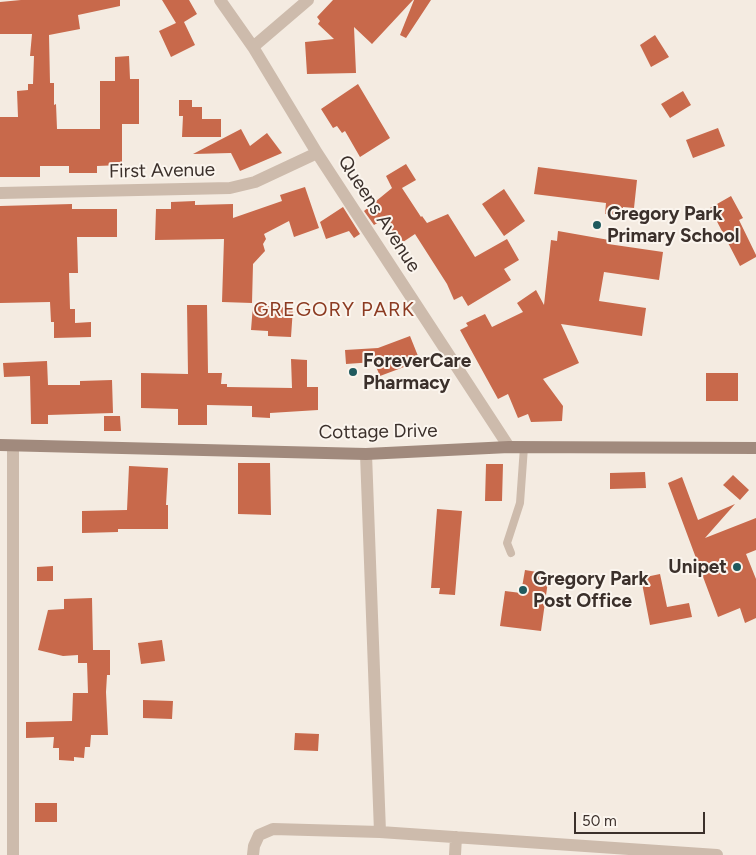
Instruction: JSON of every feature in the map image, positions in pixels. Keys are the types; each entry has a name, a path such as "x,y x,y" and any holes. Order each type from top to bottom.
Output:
{"street":[{"name":"Queens Avenue","path":"220,0 253,47 317,153 509,447"},
{"path":"253,47 308,0"},
{"name":"First Avenue","path":"0,193 230,188 255,182 317,153"},
{"path":"6,445 13,855"},
{"name":"Cottage Drive","path":"6,445 366,454 509,447 756,448"},
{"path":"366,454 380,832"},
{"path":"253,855 254,846 259,835 273,829 380,832 658,853 717,855"},
{"path":"455,855 456,837"}],"lane":[{"path":"512,553 507,543 520,503 524,447"}],"building":[{"path":"21,0 120,0 120,6 78,15 80,29 49,35 50,83 54,83 57,129 100,129 100,81 115,81 115,57 129,56 130,79 139,79 139,124 122,124 122,165 97,166 97,173 69,173 69,166 40,166 40,177 0,177 0,117 18,117 17,91 28,90 28,84 33,84 34,56 30,56 32,34 0,34 0,2"},
{"path":"162,0 189,0 197,14 184,22 195,45 171,57 159,31 176,23"},
{"path":"333,0 413,0 372,44 354,27 356,73 307,74 305,42 334,39 318,24 320,21 317,17"},
{"path":"414,0 431,0 406,38 400,35"},
{"path":"655,35 669,57 651,67 640,45"},
{"path":"358,84 390,138 360,157 345,131 342,133 337,126 333,128 321,109"},
{"path":"683,91 691,105 670,118 661,104"},
{"path":"179,100 192,100 192,107 202,107 202,119 221,119 221,137 182,137 183,116 179,116"},
{"path":"718,128 725,146 693,158 686,140"},
{"path":"241,129 250,146 267,133 282,153 240,171 231,153 193,154"},
{"path":"406,164 416,180 402,188 427,223 448,214 475,257 507,239 519,260 504,269 511,280 468,306 462,296 454,300 447,284 415,234 400,244 384,219 374,225 364,211 392,188 386,176"},
{"path":"538,167 637,180 634,208 623,207 622,216 605,214 606,203 534,194"},
{"path":"305,187 319,228 294,237 289,221 264,234 266,239 263,244 265,251 253,264 252,303 222,302 224,239 155,240 156,209 171,209 171,202 195,201 195,205 233,204 233,218 282,201 280,195"},
{"path":"504,189 525,221 504,236 482,204"},
{"path":"731,196 743,218 739,220 756,255 756,257 740,266 710,208"},
{"path":"72,204 72,209 117,209 117,237 77,237 78,273 69,273 70,309 75,309 75,323 91,322 91,337 54,338 54,322 51,322 50,302 0,303 0,206"},
{"path":"343,207 360,234 354,238 349,231 326,239 320,222"},
{"path":"558,231 609,240 608,244 663,252 659,280 604,272 599,301 646,308 642,336 561,324 579,363 543,379 563,406 562,421 531,422 528,414 518,418 508,394 498,399 460,330 468,326 466,323 485,314 492,327 523,312 517,303 536,290 544,305 551,240 557,241"},
{"path":"187,305 207,305 208,373 222,373 221,384 227,384 227,387 292,388 291,359 307,360 307,387 318,387 318,410 270,413 270,418 252,417 252,406 207,405 207,425 178,425 178,409 141,408 141,373 188,374"},
{"path":"253,305 293,308 291,337 268,336 268,331 251,330"},
{"path":"410,336 420,361 380,376 374,362 346,364 345,350 378,348"},
{"path":"47,361 48,385 80,385 80,381 112,380 113,413 48,415 48,424 31,424 30,376 4,377 3,363"},
{"path":"706,373 738,373 738,401 706,401"},
{"path":"104,416 120,416 121,431 104,431"},
{"path":"238,463 270,463 271,515 238,514"},
{"path":"486,464 503,464 502,501 485,501"},
{"path":"129,466 168,468 166,505 168,505 168,529 118,529 118,532 82,533 82,511 127,510"},
{"path":"645,472 646,488 610,489 610,473"},
{"path":"733,475 749,490 740,500 723,485"},
{"path":"682,477 698,520 735,504 705,538 756,518 756,550 746,554 756,579 756,618 745,623 740,608 718,617 668,483"},
{"path":"437,509 462,511 455,595 439,594 440,588 431,588"},
{"path":"53,566 53,581 37,581 37,567"},
{"path":"525,570 549,574 541,631 500,626 505,591 521,593"},
{"path":"660,574 667,607 689,603 692,617 650,625 641,578"},
{"path":"92,598 93,650 110,650 110,675 107,675 106,692 108,735 91,735 90,747 85,747 84,758 74,757 74,761 59,760 59,748 53,748 54,737 26,738 26,722 72,721 73,693 88,693 87,663 78,663 78,655 63,656 38,650 48,610 64,609 64,599"},
{"path":"162,640 165,661 141,664 138,643"},
{"path":"143,700 173,701 172,719 143,718"},
{"path":"295,733 319,734 318,751 294,750"},
{"path":"35,803 57,803 57,822 35,822"}],"place":[{"name":"Gregory Park Primary School","path":"597,225"},
{"name":"ForeverCare Pharmacy","path":"353,372"},
{"name":"Unipet","path":"737,567"},
{"name":"Gregory Park Post Office","path":"523,590"}],"district":[{"name":"GREGORY PARK","path":"334,310"}]}
